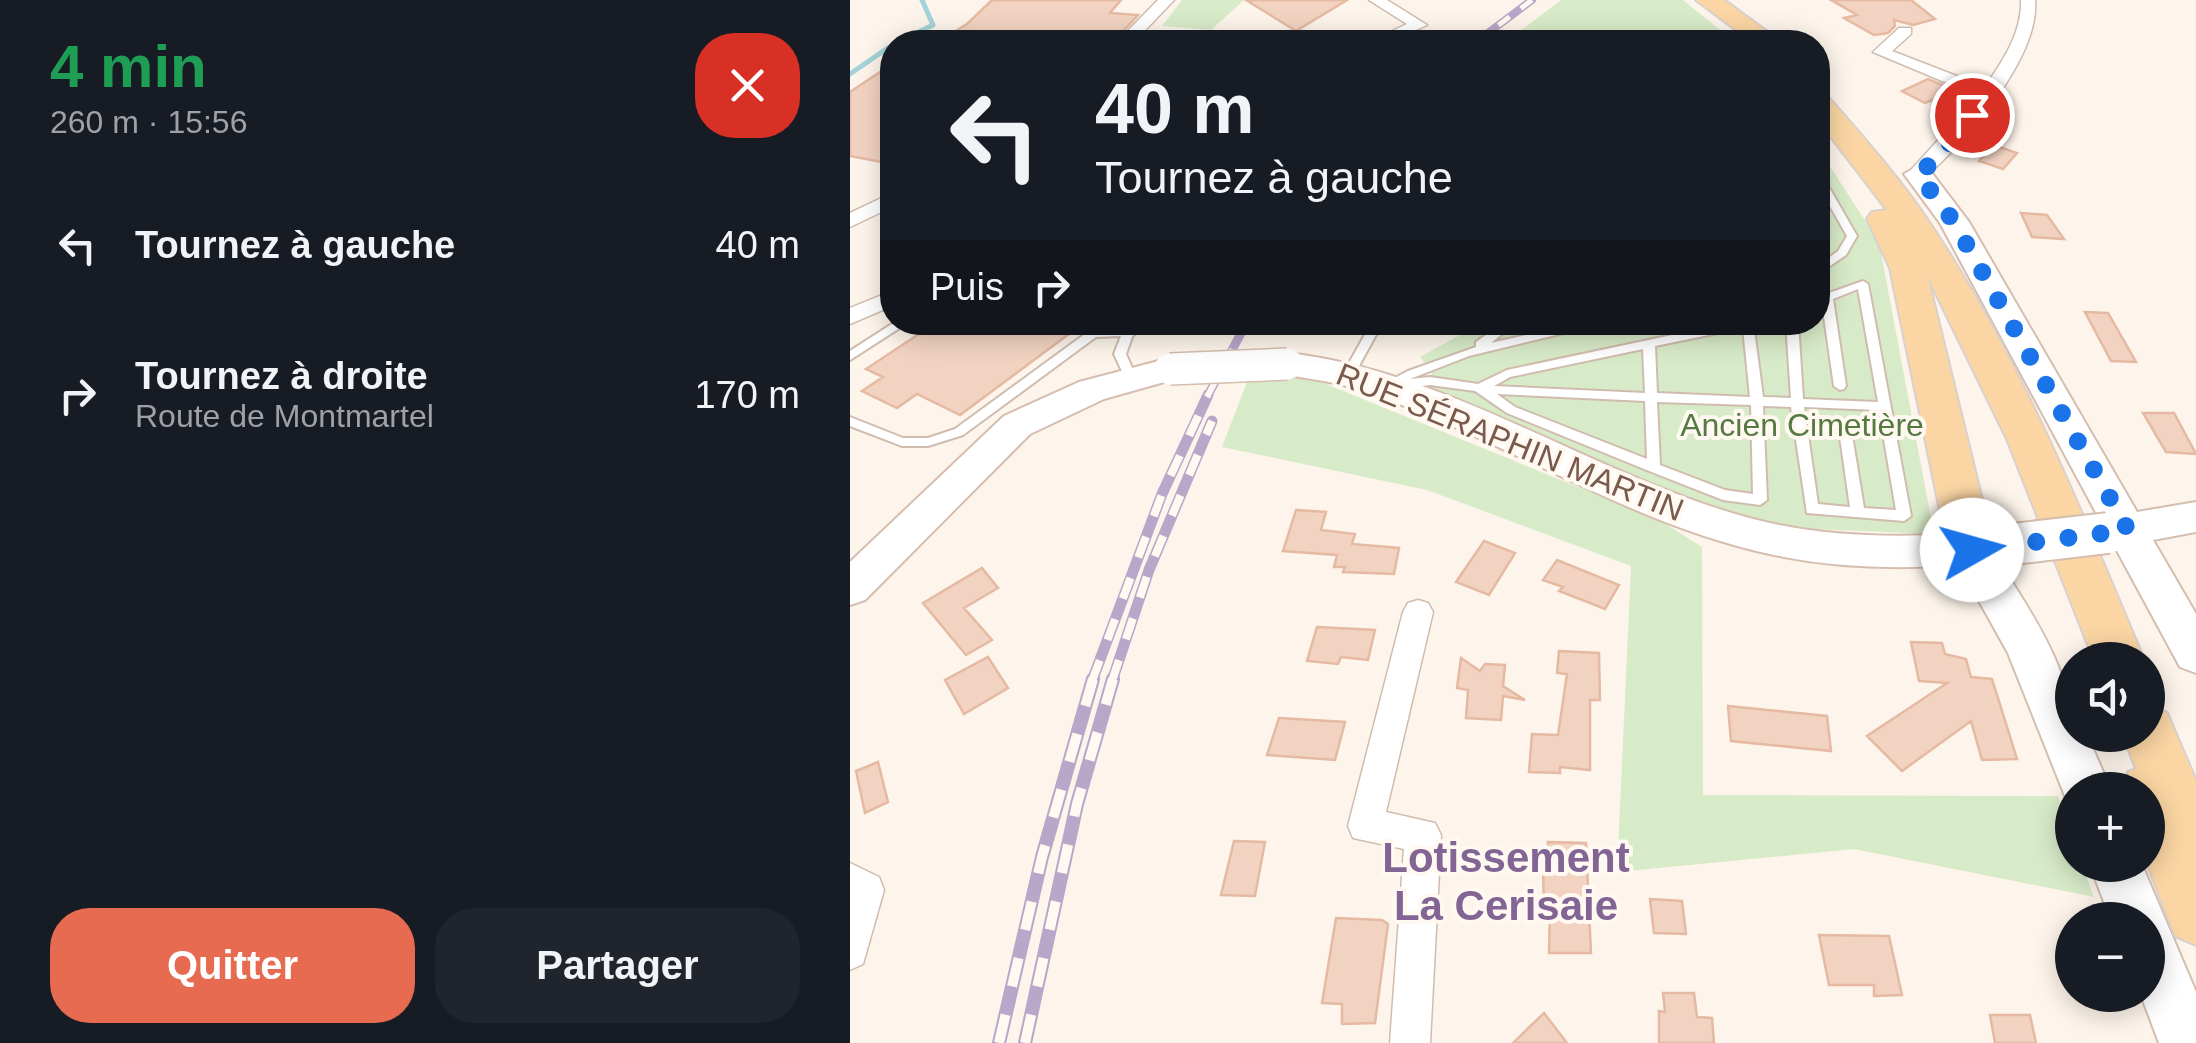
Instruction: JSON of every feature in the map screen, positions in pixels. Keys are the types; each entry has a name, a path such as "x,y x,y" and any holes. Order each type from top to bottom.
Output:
{"main road":[{"path":"1695,0 1730,30"},
{"path":"1708,0 1742,30"},
{"path":"1708,0 1751,30"},
{"path":"1830,90 1918,174"},
{"path":"1830,125 1878,174 1934,254 1980,334 2022,418 2112,642"},
{"path":"1830,129 1909,239 1964,334 2003,418 2090,642"},
{"path":"1830,131 1879,208 1908,268 1988,548"},
{"path":"2157,752 2196,849"},
{"path":"2165,834 2196,915"}],"street":[{"path":"1137,30 1167,0"},
{"path":"1376,0 1419,25 1407,30"},
{"path":"2028,0 2030,16 2004,73 1939,157 1918,174 1954,222 2118,532 2196,654"},
{"path":"1904,31 1882,52 1988,94"},
{"path":"850,221 880,205"},
{"path":"850,316 880,303"},
{"name":"RUE SÉRAPHIN MARTIN","path":"850,588 1018,425 1048,407 1130,377 1170,370 1287,364 1350,372 1685,514 1760,536 1833,546 1988,548 2118,532 2196,517"},
{"path":"1988,548 2079,772"},
{"path":"1410,1043 1423,835 1365,826 1418,612"},
{"path":"850,881 866,890 850,952"},
{"path":"2165,986 2188,1043"}],"lane":[{"path":"1830,198 1852,236 1830,264"},
{"path":"1793,335 1797,403 1812,510 1904,516 1863,284 1830,296"},
{"path":"850,356 883,335"},
{"path":"854,426 902,442 928,442 959,432 1093,335"},
{"path":"1130,377 1120,354 1131,335"},
{"path":"1350,372 1371,335"},
{"path":"1475,348 1494,335"},
{"path":"1386,386 1426,364 1475,348 1543,335"},
{"path":"1479,388 1507,374 1691,335"},
{"path":"1479,388 1511,410 1654,468 1723,495 1760,500 1757,401 1749,335"},
{"path":"1829,335 1840,386"},
{"path":"1649,344 1654,468"},
{"path":"1386,386 1430,380 1479,388 1884,406"},
{"path":"1844,422 1858,512"}],"green space":[{"path":"1182,0 1244,0 1211,30 1162,26"},
{"path":"1561,0 1683,0 1720,30 1522,30"},
{"name":"Ancien Cimetière","path":"1830,166 1879,242 1934,534 1789,528 1712,511 1426,390 1432,372 1420,357 1460,335 1830,335"},
{"path":"1279,372 1324,383 1661,521 1702,547 1703,795 2055,796 2055,882 2088,882 2094,897 1854,849 1617,872 1631,566 1427,490 1222,447 1250,374"}],"building":[{"path":"992,0 1121,0 1110,13 1138,15 1124,30 957,30"},
{"path":"1246,0 1347,0 1298,30"},
{"path":"1831,0 1911,0 1935,19 1913,25 1894,20 1895,26 1888,33 1874,35 1844,18 1857,15"},
{"path":"880,72 880,162 850,156 850,92"},
{"path":"1928,79 1955,90 1925,103 1902,91"},
{"path":"1994,145 2017,153 2003,169 1979,161"},
{"path":"2021,213 2047,215 2064,239 2032,237"},
{"path":"2085,312 2108,313 2136,362 2111,361"},
{"path":"917,335 1068,335 960,415 917,394 897,408 862,391 883,377 866,369"},
{"path":"2143,413 2174,413 2196,454 2166,452"},
{"path":"1296,510 1326,512 1321,530 1355,534 1352,544 1399,548 1394,574 1343,572 1345,567 1334,567 1337,555 1283,551"},
{"path":"1484,541 1515,553 1489,595 1456,582"},
{"path":"1557,560 1619,585 1605,609 1559,591 1563,587 1543,580"},
{"path":"982,568 998,588 964,608 992,640 966,655 923,603"},
{"path":"1317,627 1375,630 1368,660 1341,657 1338,664 1307,661"},
{"path":"1911,642 1942,643 1945,654 1966,659 1971,677 1992,679 2017,759 1982,760 1971,721 1902,771 1867,736 1947,683 1919,681"},
{"path":"1559,651 1599,653 1600,700 1590,700 1590,770 1560,767 1560,773 1529,772 1532,734 1558,735 1567,674 1557,673"},
{"path":"988,657 1008,688 964,714 945,680"},
{"path":"1461,658 1480,671 1485,664 1505,665 1503,686 1525,700 1503,696 1501,720 1466,718 1468,690 1457,688"},
{"path":"1728,706 1827,716 1831,751 1731,741"},
{"path":"1279,718 1345,722 1335,760 1267,755"},
{"path":"878,762 888,802 865,813 856,771"},
{"path":"1234,841 1265,842 1255,896 1221,895"},
{"path":"1548,842 1586,843 1591,953 1549,953 1550,911 1544,911 1543,865 1548,864"},
{"path":"1650,899 1682,901 1686,934 1654,933"},
{"path":"1336,918 1382,920 1388,924 1375,1023 1342,1024 1342,1004 1322,1003"},
{"path":"1819,935 1889,936 1902,995 1874,996 1874,985 1829,985"},
{"path":"1663,993 1694,993 1697,1017 1712,1018 1714,1043 1659,1043 1659,1011 1665,1012"},
{"path":"1544,1013 1567,1043 1513,1043"},
{"path":"1990,1015 2030,1015 2036,1043 1995,1043"}],"waterway":[{"path":"922,0 933,25 923,30"},
{"path":"850,74 880,53"}],"railway":[{"path":"1492,30 1532,0"},
{"path":"1208,396 1240,335"},
{"path":"1092,681 1162,494 1208,396"},
{"path":"1112,681 1149,570 1212,421"},
{"path":"999,1043 1042,857 1093,679"},
{"path":"1025,1043 1077,804 1113,679"}],"district":[{"name":"Lotissement La Cerisaie","path":"1506,881"}],"route":[{"path":"1972,115 1939,157 1918,174 1954,222 2128,530 1972,550"}]}
